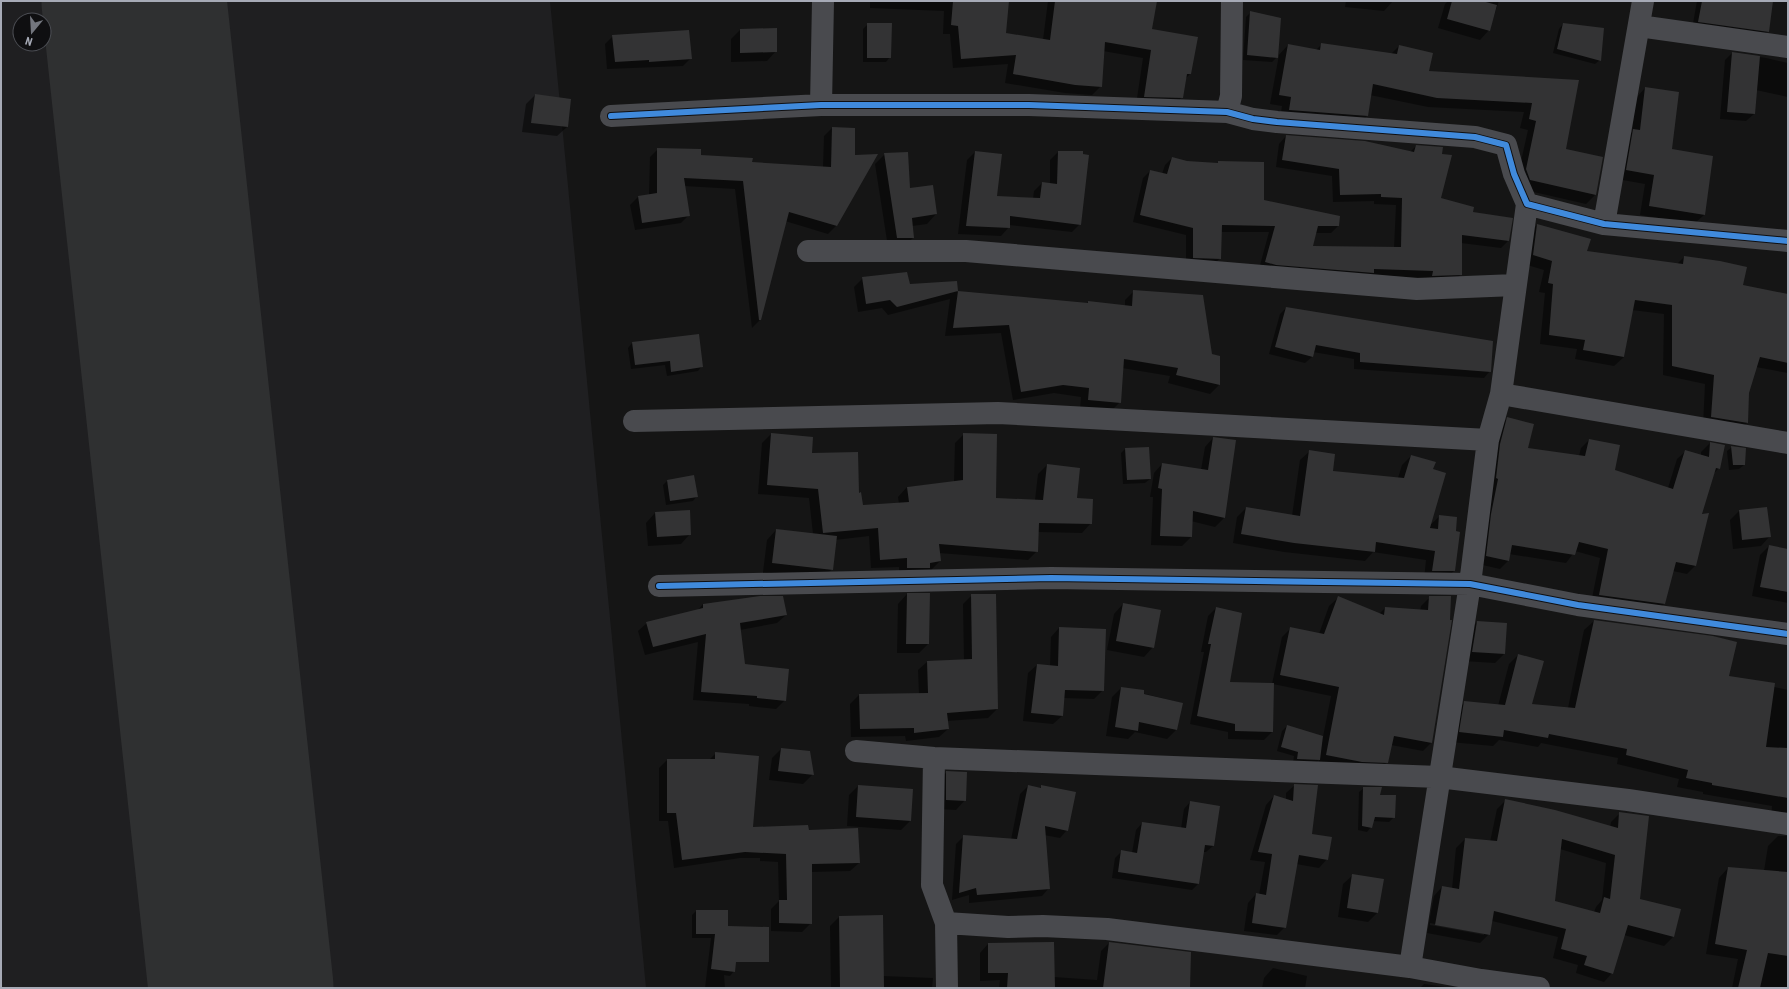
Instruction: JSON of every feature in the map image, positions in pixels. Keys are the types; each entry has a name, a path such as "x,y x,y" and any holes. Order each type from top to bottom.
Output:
{"street":[{"path":"821,105 823,1"},
{"path":"1227,112 1231,96 1232,1"},
{"path":"1604,224 1643,1"},
{"path":"1639,26 1788,47"},
{"path":"611,116 821,105 1030,105 1227,112 1253,119 1277,122 1475,137 1506,144 1514,174 1527,204 1515,285 1502,394 1488,440 1470,584 1410,967"},
{"path":"1527,204 1604,224 1788,241"},
{"path":"808,251 966,251 1417,290 1515,285"},
{"path":"1502,394 1788,443"},
{"path":"634,421 998,413 1488,440"},
{"path":"660,586 1050,578 1470,584 1578,605 1788,634"},
{"path":"856,751 934,758 1439,777 1628,800 1788,824"},
{"path":"934,758 932,885 946,923 947,988"},
{"path":"946,923 1107,929 1410,967 1481,984 1539,988"}],"shaded area":[{"path":"1,1 550,1 646,988 1,988"}],"building":[{"path":"953,1 1009,1 1006,33 1050,40 1055,1 1157,1 1152,29 1198,37 1191,74 1187,74 1183,98 1144,97 1151,50 1105,42 1102,87 1075,85 1013,74 1016,55 961,59 958,26 951,25"},
{"path":"1452,1 1482,1 1497,5 1490,31 1447,19"},
{"path":"1702,1 1773,1 1769,32 1698,22"},
{"path":"1250,11 1281,18 1278,58 1247,55"},
{"path":"867,23 892,23 891,58 867,58"},
{"path":"1563,23 1604,28 1601,61 1557,49"},
{"path":"777,28 777,52 740,53 740,29"},
{"path":"689,30 692,59 649,62 649,60 615,62 612,35"},
{"path":"1321,43 1397,54 1399,45 1433,53 1429,71 1579,80 1566,149 1603,157 1596,195 1530,180 1526,169 1536,121 1529,119 1532,103 1437,98 1373,84 1368,116 1289,110 1291,97 1279,95 1288,44 1320,50"},
{"path":"1732,52 1760,56 1755,114 1727,112"},
{"path":"1645,87 1679,92 1672,149 1713,156 1705,215 1649,206 1654,175 1626,170 1633,129 1640,130"},
{"path":"535,94 571,99 568,127 531,123"},
{"path":"832,127 855,128 855,155 878,154 837,226 789,212 761,320 759,320 743,181 684,178 690,216 642,223 638,196 657,193 657,148 701,149 701,155 753,158 752,162 831,167"},
{"path":"1286,135 1365,141 1414,152 1416,145 1443,147 1442,154 1452,155 1441,198 1474,207 1473,212 1513,218 1509,241 1462,235 1462,275 1432,276 1433,271 1374,269 1374,273 1276,265 1265,262 1275,226 1222,225 1221,259 1193,258 1193,228 1140,215 1150,170 1167,174 1172,157 1187,161 1218,163 1218,161 1264,162 1264,200 1340,216 1339,226 1318,226 1313,246 1401,247 1402,198 1381,197 1381,194 1340,195 1339,169 1282,160"},
{"path":"975,151 1002,154 997,196 1040,198 1042,182 1057,184 1058,151 1083,151 1083,154 1089,155 1081,225 1010,216 1010,228 966,226"},
{"path":"908,152 910,188 933,185 937,214 912,218 914,238 897,238 884,153"},
{"path":"1537,224 1591,239 1587,251 1683,264 1684,256 1720,261 1747,267 1743,285 1788,294 1788,363 1760,357 1749,393 1748,423 1711,417 1714,375 1672,366 1672,305 1635,300 1624,357 1583,350 1585,340 1549,335 1553,284 1548,283 1552,261 1533,255"},
{"path":"907,272 910,284 957,281 958,291 897,307 890,300 866,304 862,277"},
{"path":"1133,290 1203,295 1212,354 1220,356 1220,385 1176,375 1178,368 1124,359 1121,403 1088,400 1089,388 1063,385 1021,392 1009,325 953,328 958,291 1088,303 1088,301 1132,306"},
{"path":"1286,307 1493,341 1491,372 1360,362 1360,353 1316,345 1313,357 1275,347"},
{"path":"699,334 703,367 671,372 670,361 635,365 632,342"},
{"path":"1507,417 1534,424 1528,448 1585,456 1589,439 1620,445 1615,470 1673,489 1685,450 1709,457 1710,442 1725,445 1720,469 1716,468 1702,514 1709,513 1696,566 1676,562 1665,604 1599,595 1608,549 1579,542 1575,555 1512,545 1509,561 1486,556 1491,514 1498,479 1496,478 1500,444"},
{"path":"771,433 813,437 812,453 858,452 859,493 861,492 863,505 909,502 907,487 963,480 963,433 997,434 996,498 1043,500 1047,464 1080,468 1077,498 1093,499 1092,524 1039,523 1038,552 939,544 941,561 930,563 930,568 907,568 907,558 880,560 878,528 823,533 818,489 767,485"},
{"path":"1213,437 1236,440 1225,518 1193,511 1192,537 1160,536 1162,489 1158,488 1162,463 1208,470"},
{"path":"1731,446 1746,448 1745,465 1733,465"},
{"path":"1149,447 1151,479 1127,480 1125,448"},
{"path":"1309,450 1335,454 1333,471 1404,478 1411,455 1436,462 1433,469 1446,473 1430,528 1438,529 1439,515 1457,517 1456,531 1460,532 1455,571 1432,571 1435,551 1376,542 1375,552 1294,543 1241,534 1246,507 1300,516"},
{"path":"694,475 698,497 670,501 667,480"},
{"path":"1767,507 1771,537 1742,540 1739,510"},
{"path":"690,510 691,535 657,537 655,512"},
{"path":"776,529 837,536 833,570 772,563"},
{"path":"1769,545 1788,549 1788,592 1760,587"},
{"path":"907,593 930,593 929,644 906,644"},
{"path":"971,594 996,594 998,709 947,713 949,729 914,733 914,728 860,729 859,694 928,693 927,661 972,659"},
{"path":"760,596 783,596 787,615 740,623 745,664 789,669 786,701 757,698 757,696 701,692 706,634 653,647 646,622 703,608 703,604"},
{"path":"1338,596 1384,615 1385,607 1428,610 1429,596 1451,596 1450,620 1452,620 1432,743 1394,736 1388,763 1362,762 1326,755 1339,687 1280,675 1290,627 1324,634"},
{"path":"1123,603 1161,610 1154,648 1116,641"},
{"path":"1216,607 1242,613 1230,682 1274,683 1273,732 1235,731 1235,724 1197,716 1211,644 1208,644"},
{"path":"1594,620 1713,636 1737,642 1729,676 1775,683 1766,747 1788,748 1788,798 1712,785 1712,783 1686,778 1688,770 1626,755 1627,749 1549,734 1548,738 1504,730 1503,737 1459,732 1464,701 1505,705 1518,654 1544,661 1532,704 1575,708"},
{"path":"1477,621 1507,623 1505,654 1472,652"},
{"path":"1059,627 1106,629 1104,691 1065,690 1063,716 1031,713 1037,664 1058,666"},
{"path":"1121,687 1144,690 1144,694 1183,703 1177,730 1139,722 1138,731 1115,727"},
{"path":"1287,725 1323,736 1320,760 1297,759 1298,752 1281,747"},
{"path":"781,748 810,751 814,775 778,771"},
{"path":"715,752 759,756 753,827 808,825 809,830 858,828 860,863 812,864 812,924 779,923 779,900 787,900 786,854 745,852 682,860 676,813 667,813 667,759 715,759"},
{"path":"946,771 967,772 966,801 946,800"},
{"path":"1294,784 1318,785 1312,834 1332,837 1328,860 1299,855 1286,928 1252,923 1256,893 1266,895 1272,854 1258,852 1274,795 1293,801"},
{"path":"858,785 913,789 911,821 856,817"},
{"path":"1028,785 1041,788 1041,785 1076,792 1068,831 1045,826 1050,889 977,895 976,888 959,893 963,835 1017,839"},
{"path":"1363,787 1382,787 1380,795 1396,795 1395,818 1375,817 1372,828 1362,826"},
{"path":"1505,799 1555,810 1618,828 1619,812 1649,816 1640,899 1681,909 1674,937 1628,925 1613,974 1584,965 1587,956 1561,949 1566,929 1494,911 1490,935 1435,925 1442,886 1459,889 1465,838 1497,841","holes":["1562,839 1615,855 1610,899 1604,897 1600,913 1555,901"]},
{"path":"1190,801 1220,806 1214,846 1205,845 1199,884 1118,872 1121,850 1137,853 1142,822 1186,828"},
{"path":"1728,867 1788,872 1788,956 1768,953 1760,988 1738,988 1747,950 1715,944"},
{"path":"1352,874 1384,879 1378,913 1347,908"},
{"path":"696,910 728,910 728,926 769,927 769,962 736,962 735,972 711,969 715,934 696,934"},
{"path":"883,915 884,988 840,988 839,916"},
{"path":"1054,942 1055,988 1007,988 1008,973 988,973 988,943"},
{"path":"1109,942 1191,952 1190,988 1103,988"}],"runway":[{"path":"134,1 241,988"}],"cycle path":[{"path":"611,116 821,105 1029,105 1227,112 1253,119 1277,122 1475,137 1506,145 1514,174 1527,204 1604,224 1788,241"},
{"path":"659,586 1051,578 1470,584 1578,605 1788,634"}]}
